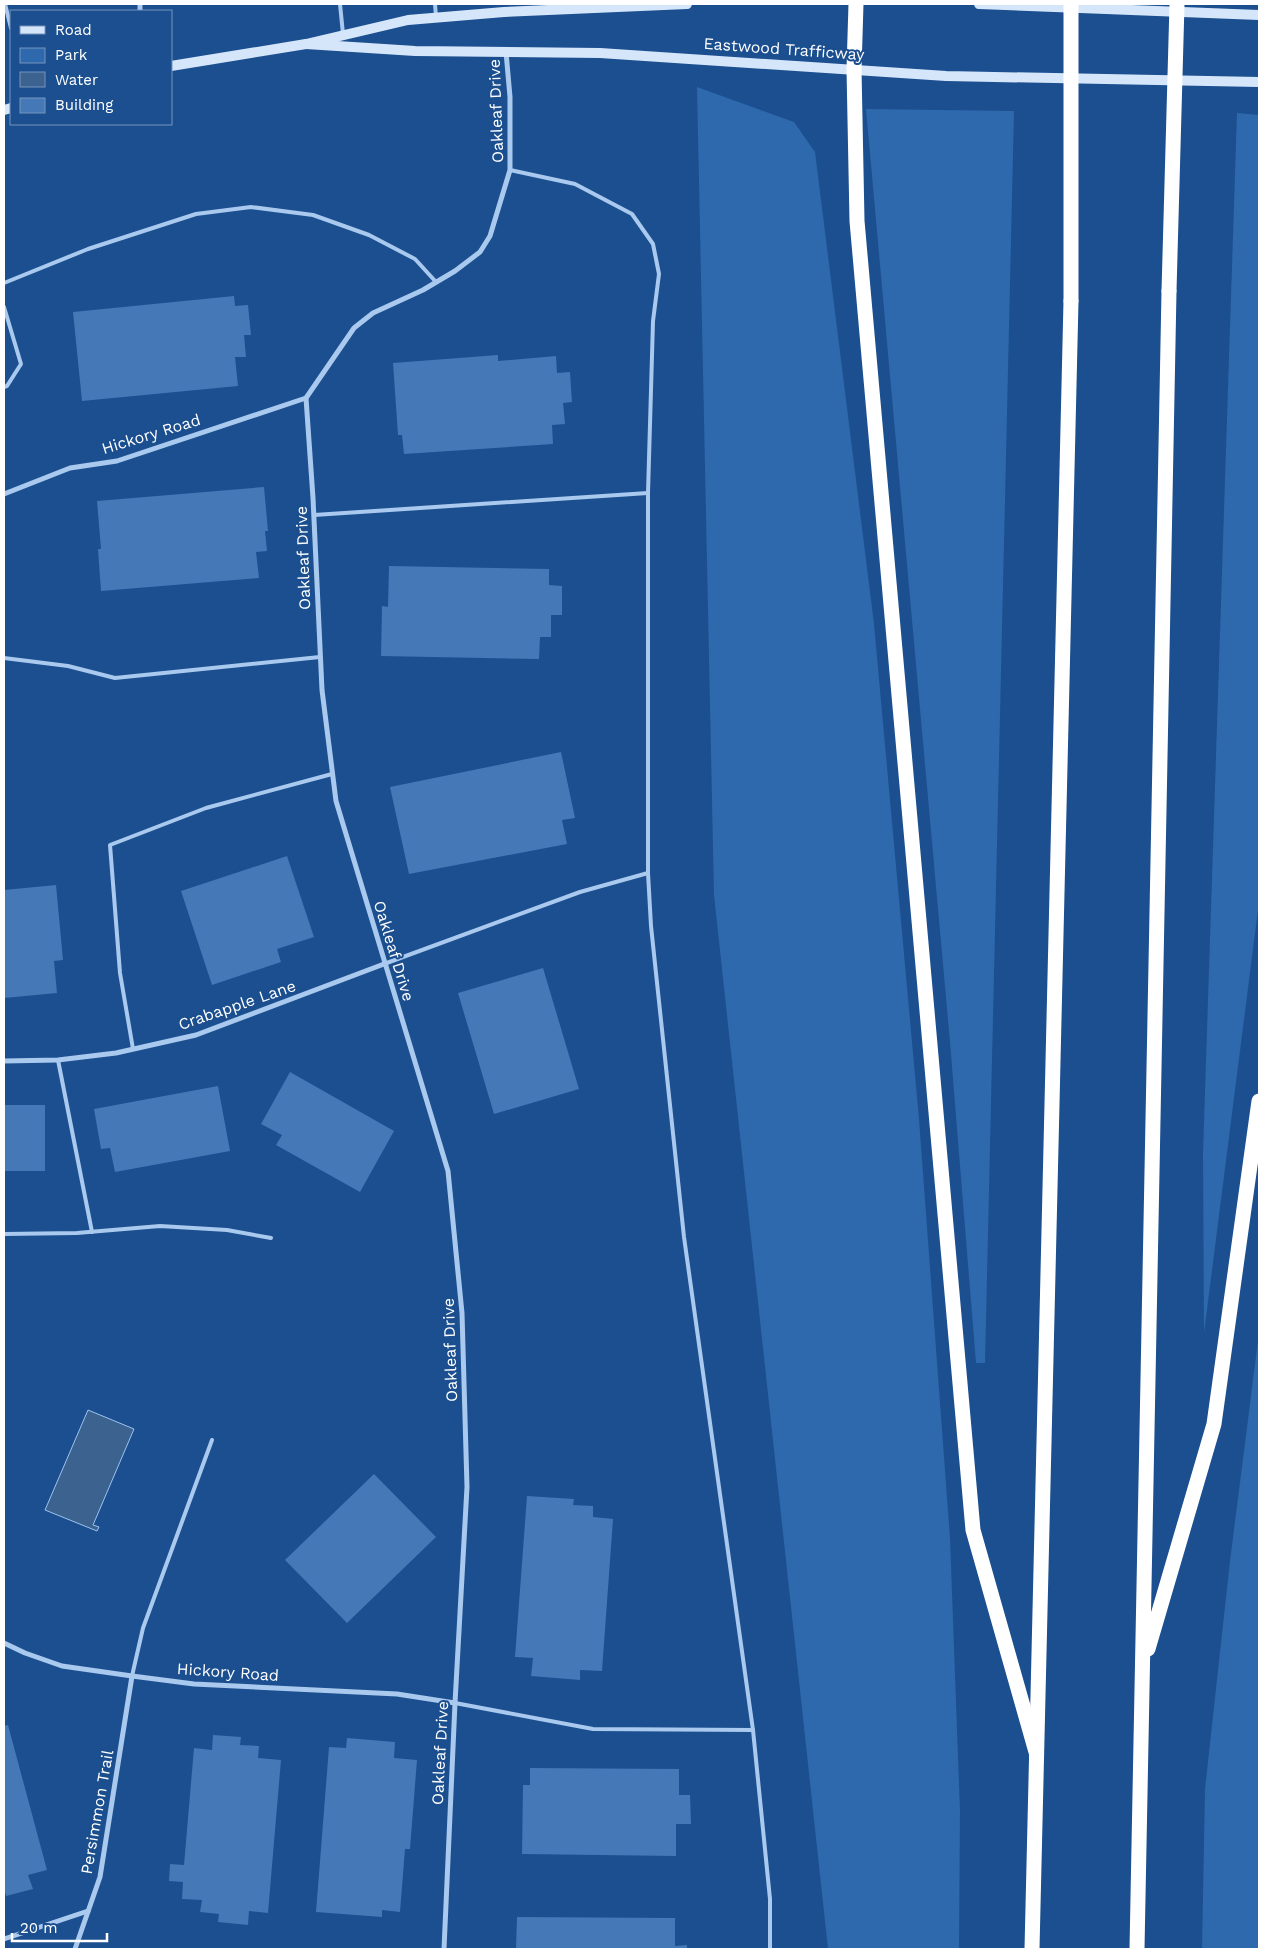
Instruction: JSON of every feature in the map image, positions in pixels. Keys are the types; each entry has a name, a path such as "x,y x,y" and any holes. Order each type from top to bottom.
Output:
{"highway":[{"path":"856,4 854,70 857,221 973,1530 1036,1752"},
{"path":"1032,1949 1071,301 1071,4"},
{"path":"1137,1949 1169,291 1177,4"},
{"path":"1143,1667 1214,1424 1259,1101"}],"main road":[{"name":"Eastwood Trafficway","path":"172,66 306,44 408,20 504,12 687,4"},
{"path":"979,4 1259,15"},
{"name":"Eastwood Trafficway","path":"306,44 415,51 610,53 946,76 1259,82"}],"street":[{"name":"Oakleaf Drive","path":"444,1949 467,1487 461,1304 448,1171 336,801 322,690 314,515 306,398 354,328 372,313 436,282 480,252 490,236 510,170 510,97 506,51"},
{"name":"Hickory Road","path":"4,494 70,468 117,460 306,398"},
{"name":"Crabapple Lane","path":"4,1061 58,1060 116,1053 196,1035 384,964"},
{"name":"Hickory Road","path":"4,1643 25,1653 62,1666 132,1676 194,1684 397,1694 455,1703"},
{"name":"Persimmon Trail","path":"75,1949 100,1877 132,1676"},
{"path":"4,1939 88,1911"}],"lane":[{"path":"5,4 10,24"},
{"path":"340,4 343,35"},
{"path":"435,4 436,18"},
{"path":"510,170 575,184 632,214 653,244 659,274 653,321 648,493 648,873 650,926 684,1237 753,1730 770,1899 770,1949"},
{"path":"4,283 88,249 196,214 251,207 313,215 369,235 415,259 436,282"},
{"path":"4,307 21,364 4,387"},
{"path":"314,515 648,493"},
{"path":"4,658 68,666 115,678 320,657"},
{"path":"133,1049 120,973 110,845 206,808 332,774"},
{"path":"384,964 571,895 648,873"},
{"path":"58,1060 92,1232"},
{"path":"4,1234 92,1232 160,1226 227,1230 271,1238"},
{"path":"132,1676 143,1628 212,1440"},
{"path":"455,1703 593,1729 753,1730"}],"green space":[{"path":"697,87 794,122 815,152 874,624 919,1119 950,1538 960,1811 959,1949 828,1949 714,895"},
{"path":"866,109 1014,111 985,1363 976,1363 950,1042"},
{"path":"1237,113 1259,115 1259,902 1204,1333 1203,1153"},
{"path":"1259,1333 1259,1949 1202,1949 1205,1789 1230,1561"}],"water":[{"path":"88,1410 134,1429 93,1525 99,1527 97,1531 45,1510"}],"building":[{"path":"234,296 235,306 248,305 251,335 244,335 246,357 235,357 238,386 82,401 73,312"},
{"path":"498,355 498,361 556,356 557,373 570,372 572,402 563,403 565,424 552,425 553,444 404,454 402,435 398,435 393,363"},
{"path":"264,487 268,531 265,531 267,551 256,552 259,578 101,591 98,549 101,549 97,501"},
{"path":"389,566 549,569 549,585 562,586 562,615 551,615 551,637 540,637 539,659 381,656 382,606 388,607"},
{"path":"561,752 575,818 562,820 567,844 409,874 390,787"},
{"path":"287,856 314,937 277,949 281,962 212,985 181,891"},
{"path":"56,885 63,960 54,961 57,993 4,998 4,890"},
{"path":"543,968 579,1089 494,1114 458,993"},
{"path":"290,1072 394,1131 360,1192 276,1145 282,1135 261,1124"},
{"path":"218,1086 230,1151 115,1172 110,1148 101,1149 94,1109"},
{"path":"4,1105 45,1105 45,1171 4,1171"},
{"path":"374,1474 436,1537 347,1623 285,1560"},
{"path":"527,1496 574,1499 573,1505 593,1506 593,1517 613,1519 602,1671 580,1670 580,1680 531,1676 533,1658 515,1657"},
{"path":"8,1725 47,1870 28,1875 33,1889 6,1896 4,1888 4,1726"},
{"path":"213,1735 241,1737 240,1745 259,1746 258,1758 281,1760 268,1913 249,1911 248,1925 218,1922 219,1914 200,1912 202,1900 182,1899 183,1882 169,1881 170,1864 184,1865 194,1748 212,1750"},
{"path":"347,1738 395,1742 394,1758 417,1760 410,1849 405,1849 400,1912 382,1910 382,1917 316,1912 329,1747 346,1748"},
{"path":"530,1768 679,1769 679,1795 690,1795 691,1824 676,1824 676,1856 522,1854 523,1785 530,1785"},
{"path":"517,1917 675,1918 675,1946 687,1945 687,1949 516,1949"}]}
